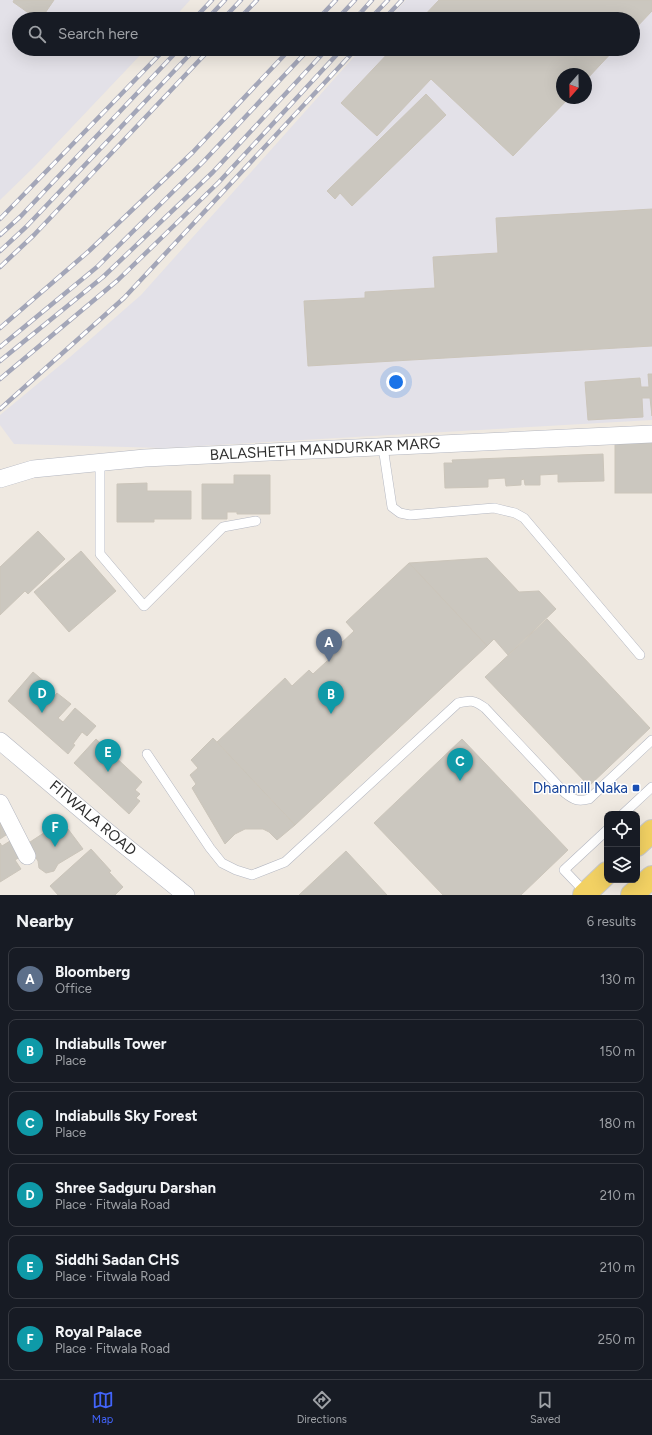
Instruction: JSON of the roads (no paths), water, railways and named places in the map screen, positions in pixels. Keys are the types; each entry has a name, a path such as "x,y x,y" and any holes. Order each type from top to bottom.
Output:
{"main road":[{"path":"640,842 652,830"},
{"path":"640,856 652,845"},
{"path":"640,874 652,863"},
{"path":"589,894 604,876"},
{"path":"632,895 652,877"},
{"path":"589,894 609,883"},
{"path":"618,895 631,883"}],"street":[{"name":"BALASHETH MANDURKAR MARG","path":"0,479 33,469 145,458 652,434"},
{"name":"FITWALA ROAD","path":"0,741 103,828 186,895"},
{"path":"0,803 27,856"}],"lane":[{"path":"383,447 392,507 397,511 410,515 494,508 515,513 524,518 640,655"},
{"path":"100,463 100,554 144,606 223,527 256,522"},
{"path":"147,754 210,848 222,863 236,870 252,875 285,862 458,703 476,701 565,793 573,799 581,801 589,798 652,740"},
{"path":"626,811 652,787"},
{"path":"589,894 564,870 604,833"}],"railway":[{"path":"201,12 212,0"},
{"path":"214,12 225,0"},
{"path":"230,12 241,0"},
{"path":"246,12 257,0"},
{"path":"325,12 336,0"},
{"path":"344,12 355,0"},
{"path":"361,12 372,0"},
{"path":"377,12 388,0"},
{"path":"391,12 402,0"},
{"path":"0,219 158,56"},
{"path":"0,235 21,216 172,56"},
{"path":"0,251 26,227 188,56"},
{"path":"0,267 34,235 203,56"},
{"path":"0,328 89,251 193,152 283,56"},
{"path":"0,347 97,267 203,162 302,56"},
{"path":"0,361 103,277 213,172 321,56"},
{"path":"0,379 118,280 219,182 336,56"},
{"path":"0,409 124,298 349,56"}],"place":[{"name":"Bloomberg","path":"329,662"},
{"name":"Shree Sadguru Darshan","path":"42,713"},
{"name":"Indiabulls Tower","path":"331,714"},
{"name":"Siddhi Sadan CHS","path":"108,772"},
{"name":"Indiabulls Sky Forest","path":"460,781"},
{"name":"Dhanmill Naka","path":"636,788"},
{"name":"Royal Palace","path":"55,847"}]}
